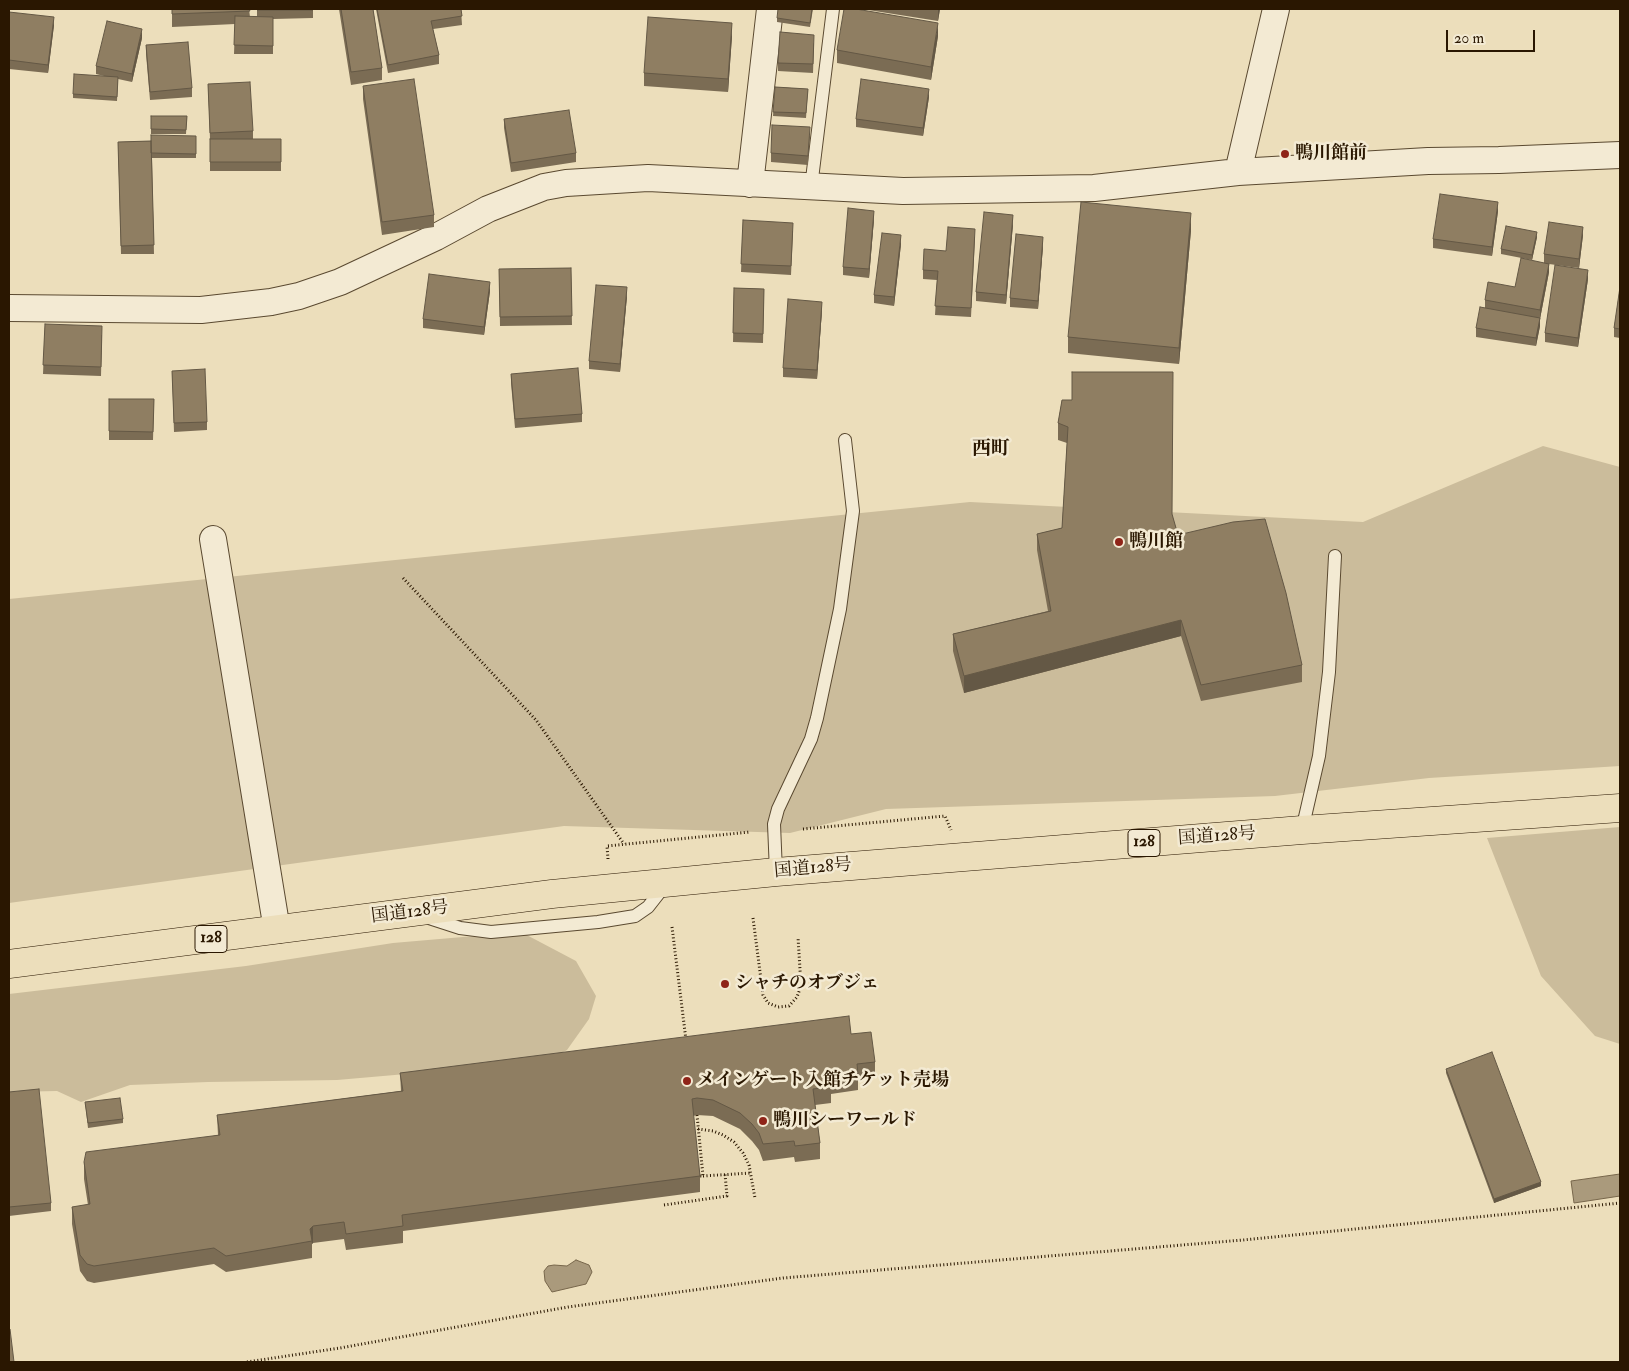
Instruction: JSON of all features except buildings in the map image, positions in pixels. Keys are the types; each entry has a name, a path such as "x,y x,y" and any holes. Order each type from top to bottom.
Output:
{"highway":[{"name":"国道128号","path":"9,964 552,894 776,872 1302,830 1620,808"}],"street":[{"path":"750,184 770,9"},
{"path":"1238,172 1276,9"},
{"path":"9,308 201,310 272,302 299,296 340,282 488,209 544,187 583,181 648,178 903,191 1094,188 1238,172 1428,161 1620,155"},
{"path":"213,539 277,930"}],"lane":[{"path":"811,187 833,9"},
{"path":"776,872 774,824 778,809 811,740 840,608 853,511 846,440"},
{"path":"1302,830 1319,756 1329,672 1335,556"}],"path":[{"path":"403,578 536,720 624,844"},
{"path":"803,829 945,816 952,830"},
{"path":"609,866 607,846 750,832"},
{"path":"753,918 763,995 768,1003 778,1007 789,1006 797,997 801,986 798,937"},
{"path":"672,927 686,1044"},
{"path":"697,1115 701,1176 751,1173"},
{"path":"698,1128 713,1131 734,1142 743,1153 751,1173 755,1198"},
{"path":"664,1205 727,1196 725,1174"},
{"path":"248,1362 340,1348 568,1307 783,1278 1243,1240 1620,1203"}],"shaded area":[{"path":"1543,446 1620,467 1620,766 1429,778 1275,796 886,809 790,833 564,826 9,903 9,599 970,502 1363,522"},
{"path":"1620,827 1620,1044 1595,1036 1541,976 1487,838"},
{"path":"521,932 576,961 596,996 589,1019 567,1050 544,1062 337,1080 130,1085 81,1102 57,1091 9,1092 9,994 246,966 393,943"},
{"path":"1620,1174 1620,1196 1574,1203 1571,1181"},
{"path":"576,1260 589,1265 592,1272 586,1284 552,1292 545,1281 544,1271 548,1266 567,1266"}],"place":[{"name":"鴨川館前","path":"1285,154"},
{"name":"鴨川館","path":"1119,542"},
{"name":"シャチのオブジェ","path":"725,984"},
{"name":"メインゲート入館チケット売場","path":"687,1081"},
{"name":"鴨川シーワールド","path":"763,1121"}],"district":[{"name":"西町","path":"991,450"}]}
